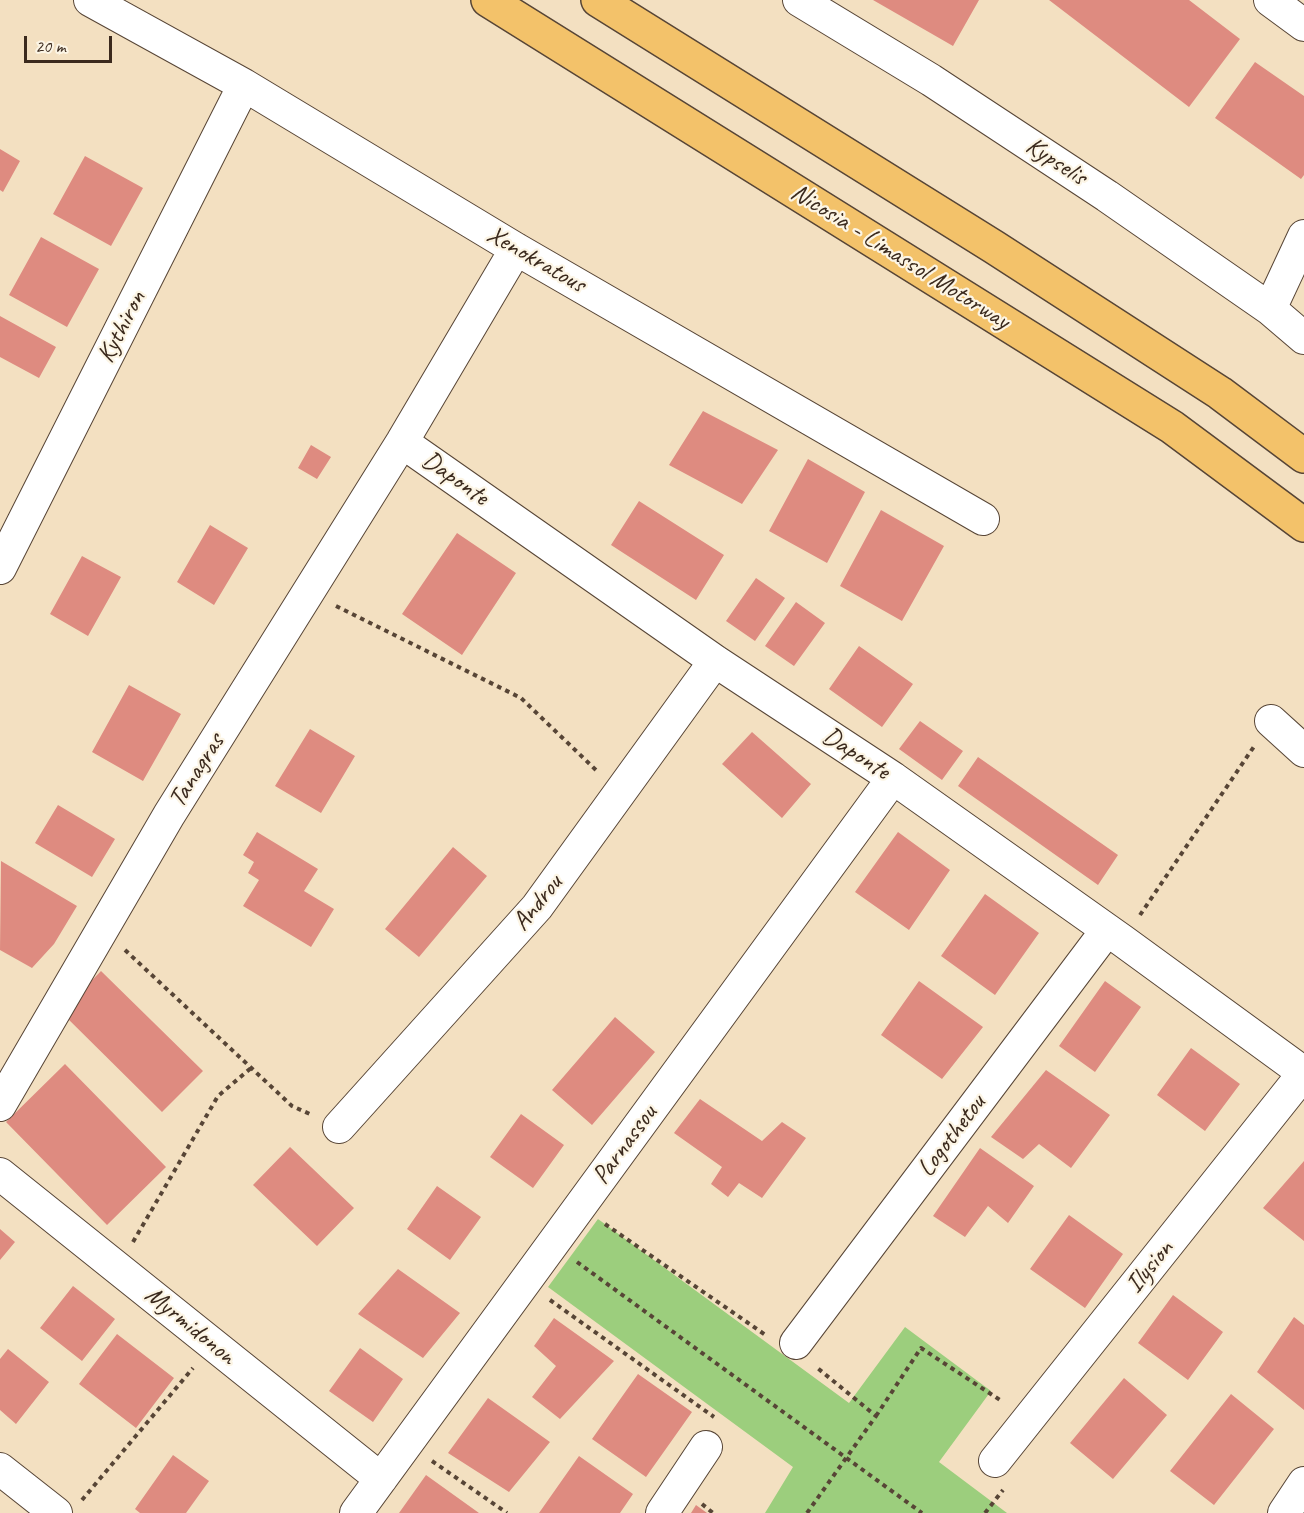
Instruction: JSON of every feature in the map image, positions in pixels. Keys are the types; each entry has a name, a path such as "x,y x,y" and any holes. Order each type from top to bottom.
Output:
{"highway":[{"name":"Nicosia - Limassol Motorway","path":"489,0 1172,427 1304,525"},
{"path":"598,0 1004,254 1220,393 1304,456"}],"street":[{"name":"Xenokratous","path":"90,0 244,86 516,249 983,519"},
{"name":"Kypselis","path":"799,0 931,80 1107,196 1270,309 1304,338"},
{"path":"1270,0 1304,25"},
{"name":"Kythiron","path":"0,568 244,86"},
{"path":"1270,309 1304,236"},
{"name":"Tanagras","path":"0,1105 169,815 402,442 516,249"},
{"name":"Daponte","path":"402,442 715,661 893,778 1115,935 1304,1073"},
{"name":"Androu","path":"339,1127 537,908 715,661"},
{"path":"1271,721 1304,751"},
{"name":"Parnassou","path":"356,1513 893,778"},
{"name":"Logothetou","path":"796,1343 1115,935"},
{"name":"Ilysion","path":"995,1461 1304,1073"},
{"name":"Myrmidonon","path":"0,1174 381,1479"},
{"path":"662,1513 706,1447"},
{"path":"0,1469 68,1509"},
{"path":"1284,1513 1304,1483"}],"path":[{"path":"308,593 521,698 620,793"},
{"path":"1115,935 1271,721"},
{"path":"102,929 292,1106 339,1127"},
{"path":"118,1268 218,1096 252,1068"},
{"path":"580,1206 777,1342 796,1343 808,1361 876,1416"},
{"path":"552,1244 922,1513"},
{"path":"525,1282 714,1417 706,1447"},
{"path":"68,1509 213,1344"},
{"path":"807,1513 921,1348 1028,1419"},
{"path":"407,1443 507,1513"}],"green space":[{"path":"598,1219 849,1403 905,1327 991,1391 939,1462 1007,1513 765,1513 793,1467 548,1287"}],"building":[{"path":"873,0 979,0 953,46"},
{"path":"1049,0 1189,0 1240,39 1189,107"},
{"path":"1255,62 1304,96 1304,175 1301,179 1215,118"},
{"path":"0,149 20,161 3,192 0,190"},
{"path":"85,156 143,188 111,246 53,214"},
{"path":"41,237 99,269 67,327 9,295"},
{"path":"0,316 56,347 39,378 0,357"},
{"path":"703,411 778,450 742,504 669,465"},
{"path":"311,445 331,457 317,479 298,468"},
{"path":"808,459 865,492 827,563 769,531"},
{"path":"639,501 724,555 696,600 611,545"},
{"path":"881,510 944,546 902,621 840,586"},
{"path":"210,525 248,548 214,605 177,582"},
{"path":"457,533 516,573 462,655 402,614"},
{"path":"82,556 121,577 88,636 50,614"},
{"path":"756,578 785,598 755,641 726,621"},
{"path":"796,602 825,623 794,666 765,646"},
{"path":"859,646 913,684 882,727 829,689"},
{"path":"129,685 181,714 143,781 92,752"},
{"path":"920,721 963,751 942,780 899,749"},
{"path":"310,729 355,756 321,813 275,786"},
{"path":"752,732 811,784 782,818 722,764"},
{"path":"978,757 1118,855 1098,885 958,786"},
{"path":"58,805 115,839 92,877 35,843"},
{"path":"257,832 318,869 304,891 334,909 311,947 243,906 259,880 248,873 254,862 243,855"},
{"path":"898,832 950,870 909,930 855,892"},
{"path":"453,847 487,876 419,957 385,929"},
{"path":"1,861 77,906 54,944 32,968 0,950"},
{"path":"985,894 1039,933 995,995 941,956"},
{"path":"101,971 203,1071 162,1112 61,1012"},
{"path":"919,981 983,1027 942,1079 881,1035"},
{"path":"1105,981 1141,1007 1095,1072 1059,1046"},
{"path":"615,1017 655,1052 592,1125 552,1090"},
{"path":"1191,1048 1240,1084 1205,1131 1157,1095"},
{"path":"65,1064 166,1167 107,1225 6,1122"},
{"path":"1046,1070 1110,1115 1071,1168 1039,1144 1023,1159 991,1137"},
{"path":"700,1099 762,1141 782,1122 806,1138 762,1198 739,1183 728,1197 711,1184 722,1167 674,1133"},
{"path":"521,1114 564,1145 533,1188 490,1157"},
{"path":"290,1147 354,1208 317,1246 253,1185"},
{"path":"980,1148 1034,1186 1008,1223 988,1206 965,1237 933,1216"},
{"path":"1304,1161 1304,1241 1263,1208"},
{"path":"437,1186 481,1217 450,1260 407,1229"},
{"path":"1069,1215 1123,1254 1085,1308 1030,1269"},
{"path":"0,1229 15,1242 0,1260"},
{"path":"398,1269 460,1313 423,1358 358,1314"},
{"path":"73,1286 115,1319 82,1361 40,1328"},
{"path":"1173,1295 1223,1332 1188,1380 1138,1343"},
{"path":"1294,1317 1304,1325 1304,1410 1257,1372"},
{"path":"554,1318 614,1361 560,1419 532,1397 556,1366 534,1346"},
{"path":"117,1334 174,1378 136,1428 79,1384"},
{"path":"360,1348 403,1379 373,1422 329,1391"},
{"path":"8,1349 49,1382 16,1424 0,1410 0,1359"},
{"path":"638,1374 692,1412 646,1477 592,1439"},
{"path":"1124,1378 1167,1415 1113,1479 1070,1443"},
{"path":"1231,1394 1274,1429 1214,1505 1170,1471"},
{"path":"488,1398 550,1442 509,1492 448,1453"},
{"path":"173,1455 209,1481 186,1513 140,1513 135,1509"},
{"path":"579,1456 633,1494 620,1513 539,1513"},
{"path":"426,1475 479,1513 399,1513"},
{"path":"696,1505 707,1513 691,1513"}]}
